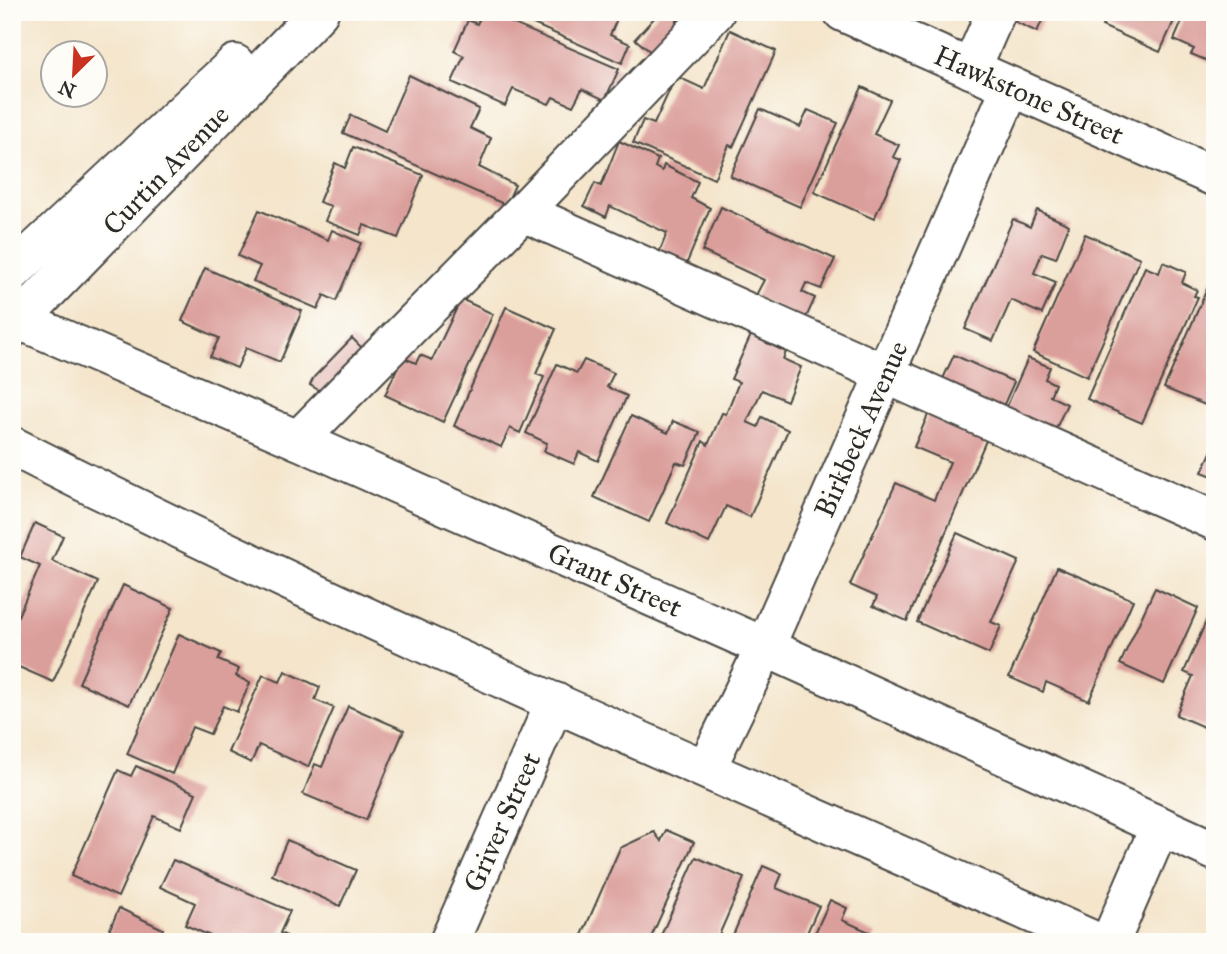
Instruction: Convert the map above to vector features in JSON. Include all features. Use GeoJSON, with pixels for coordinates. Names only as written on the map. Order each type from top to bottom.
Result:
{"type":"FeatureCollection","features":[{"type":"Feature","properties":{"kind":"street","name":"Curtin Avenue"},"geometry":{"type":"LineString","coordinates":[[12,272],[246,53],[285,12]]}},
{"type":"Feature","properties":{"kind":"street","name":"Curtin Avenue"},"geometry":{"type":"LineString","coordinates":[[15,322],[319,12]]}},
{"type":"Feature","properties":{"kind":"street"},"geometry":{"type":"LineString","coordinates":[[298,440],[715,12]]}},
{"type":"Feature","properties":{"kind":"street","name":"Hawkstone Street"},"geometry":{"type":"LineString","coordinates":[[843,12],[1215,177]]}},
{"type":"Feature","properties":{"kind":"street"},"geometry":{"type":"LineString","coordinates":[[971,69],[996,12]]}},
{"type":"Feature","properties":{"kind":"street","name":"Birkbeck Avenue"},"geometry":{"type":"LineString","coordinates":[[706,769],[765,647],[1011,87]]}},
{"type":"Feature","properties":{"kind":"street"},"geometry":{"type":"LineString","coordinates":[[523,212],[1215,522]]}},
{"type":"Feature","properties":{"kind":"street","name":"Grant Street"},"geometry":{"type":"LineString","coordinates":[[15,322],[298,440],[765,647],[1215,851]]}},
{"type":"Feature","properties":{"kind":"street"},"geometry":{"type":"LineString","coordinates":[[12,446],[130,506],[419,642],[1097,942]]}},
{"type":"Feature","properties":{"kind":"street","name":"Griver Street"},"geometry":{"type":"LineString","coordinates":[[449,942],[555,702]]}},
{"type":"Feature","properties":{"kind":"street"},"geometry":{"type":"LineString","coordinates":[[1110,942],[1160,826]]}},
{"type":"Feature","properties":{"kind":"building"},"geometry":{"type":"Polygon","coordinates":[[[483,12],[619,69],[605,100],[582,89],[573,106],[553,97],[549,104],[513,89],[505,106],[452,82],[464,56],[454,51],[468,20],[477,24],[483,12]]]}},
{"type":"Feature","properties":{"kind":"building"},"geometry":{"type":"Polygon","coordinates":[[[506,12],[620,12],[610,35],[630,44],[622,63],[506,12]]]}},
{"type":"Feature","properties":{"kind":"building"},"geometry":{"type":"Polygon","coordinates":[[[657,12],[681,12],[673,29],[652,53],[635,39],[657,12]]]}},
{"type":"Feature","properties":{"kind":"building"},"geometry":{"type":"Polygon","coordinates":[[[1010,12],[1046,12],[1037,32],[1007,18],[1010,12]]]}},
{"type":"Feature","properties":{"kind":"building"},"geometry":{"type":"Polygon","coordinates":[[[1108,12],[1178,12],[1160,52],[1102,26],[1108,12]]]}},
{"type":"Feature","properties":{"kind":"building"},"geometry":{"type":"Polygon","coordinates":[[[1186,12],[1215,12],[1215,64],[1191,54],[1194,49],[1174,40],[1186,12]]]}},
{"type":"Feature","properties":{"kind":"building"},"geometry":{"type":"Polygon","coordinates":[[[730,30],[776,51],[733,147],[729,145],[714,179],[633,143],[643,120],[654,124],[676,76],[704,89],[730,30]]]}},
{"type":"Feature","properties":{"kind":"building"},"geometry":{"type":"Polygon","coordinates":[[[409,75],[479,109],[470,128],[491,138],[479,167],[515,185],[506,205],[343,133],[351,115],[385,131],[409,75]]]}},
{"type":"Feature","properties":{"kind":"building"},"geometry":{"type":"Polygon","coordinates":[[[862,87],[890,100],[874,134],[899,145],[893,157],[901,160],[874,219],[814,192],[862,87]]]}},
{"type":"Feature","properties":{"kind":"building"},"geometry":{"type":"Polygon","coordinates":[[[760,109],[800,127],[808,110],[838,123],[800,207],[730,176],[760,109]]]}},
{"type":"Feature","properties":{"kind":"building"},"geometry":{"type":"Polygon","coordinates":[[[619,141],[658,159],[655,167],[662,171],[664,165],[698,182],[691,198],[710,208],[686,265],[659,253],[667,233],[610,206],[606,217],[584,206],[595,183],[601,186],[619,141]]]}},
{"type":"Feature","properties":{"kind":"building"},"geometry":{"type":"Polygon","coordinates":[[[353,147],[423,175],[398,238],[364,225],[360,235],[325,221],[331,206],[319,202],[335,163],[345,168],[353,147]]]}},
{"type":"Feature","properties":{"kind":"building"},"geometry":{"type":"Polygon","coordinates":[[[721,207],[835,259],[821,289],[806,283],[802,292],[815,298],[805,320],[755,297],[764,280],[702,251],[721,207]]]}},
{"type":"Feature","properties":{"kind":"building"},"geometry":{"type":"Polygon","coordinates":[[[259,210],[328,240],[332,230],[361,243],[336,301],[324,295],[318,309],[253,281],[260,266],[238,256],[259,210]]]}},
{"type":"Feature","properties":{"kind":"building"},"geometry":{"type":"Polygon","coordinates":[[[1037,210],[1069,225],[1056,258],[1042,253],[1034,273],[1056,282],[1042,314],[1011,300],[993,341],[965,329],[1013,219],[1030,227],[1037,210]]]}},
{"type":"Feature","properties":{"kind":"building"},"geometry":{"type":"Polygon","coordinates":[[[1085,234],[1140,258],[1087,377],[1033,352],[1085,234]]]}},
{"type":"Feature","properties":{"kind":"building"},"geometry":{"type":"Polygon","coordinates":[[[1163,262],[1186,272],[1182,283],[1197,290],[1194,296],[1198,297],[1142,423],[1087,399],[1145,267],[1159,273],[1163,262]]]}},
{"type":"Feature","properties":{"kind":"building"},"geometry":{"type":"Polygon","coordinates":[[[205,268],[302,311],[280,362],[246,348],[237,368],[210,357],[219,338],[182,321],[205,268]]]}},
{"type":"Feature","properties":{"kind":"building"},"geometry":{"type":"Polygon","coordinates":[[[1210,282],[1215,284],[1215,409],[1164,388],[1210,282]]]}},
{"type":"Feature","properties":{"kind":"building"},"geometry":{"type":"Polygon","coordinates":[[[461,299],[493,314],[443,422],[385,395],[402,357],[416,363],[420,355],[432,360],[461,299]]]}},
{"type":"Feature","properties":{"kind":"building"},"geometry":{"type":"Polygon","coordinates":[[[506,307],[556,329],[536,374],[544,377],[520,433],[510,428],[501,447],[454,426],[506,307]]]}},
{"type":"Feature","properties":{"kind":"building"},"geometry":{"type":"Polygon","coordinates":[[[751,335],[786,352],[783,359],[801,367],[787,401],[762,390],[747,422],[758,427],[762,417],[788,430],[750,517],[726,506],[709,543],[667,523],[703,441],[708,445],[722,413],[726,414],[739,382],[731,379],[751,335]]]}},
{"type":"Feature","properties":{"kind":"building"},"geometry":{"type":"Polygon","coordinates":[[[352,338],[369,355],[329,396],[310,385],[314,377],[352,338]]]}},
{"type":"Feature","properties":{"kind":"building"},"geometry":{"type":"Polygon","coordinates":[[[954,355],[1014,382],[1001,411],[940,385],[954,355]]]}},
{"type":"Feature","properties":{"kind":"building"},"geometry":{"type":"Polygon","coordinates":[[[1028,358],[1050,367],[1045,379],[1055,384],[1050,396],[1067,404],[1053,435],[1004,413],[1028,358]]]}},
{"type":"Feature","properties":{"kind":"building"},"geometry":{"type":"Polygon","coordinates":[[[584,360],[614,373],[607,387],[627,396],[598,461],[579,452],[574,464],[544,451],[547,443],[526,433],[557,364],[577,373],[584,360]]]}},
{"type":"Feature","properties":{"kind":"building"},"geometry":{"type":"Polygon","coordinates":[[[930,410],[988,436],[907,621],[873,606],[877,597],[850,585],[896,483],[934,500],[950,462],[914,447],[930,410]]]}},
{"type":"Feature","properties":{"kind":"building"},"geometry":{"type":"Polygon","coordinates":[[[631,416],[668,433],[673,421],[700,432],[685,465],[676,462],[649,522],[594,497],[631,416]]]}},
{"type":"Feature","properties":{"kind":"building"},"geometry":{"type":"Polygon","coordinates":[[[1215,444],[1215,477],[1202,472],[1215,444]]]}},
{"type":"Feature","properties":{"kind":"building"},"geometry":{"type":"Polygon","coordinates":[[[35,523],[63,536],[52,561],[98,582],[53,682],[12,664],[12,613],[18,616],[40,566],[20,557],[35,523]]]}},
{"type":"Feature","properties":{"kind":"building"},"geometry":{"type":"Polygon","coordinates":[[[957,533],[1019,561],[991,622],[1001,626],[989,654],[917,622],[957,533]]]}},
{"type":"Feature","properties":{"kind":"building"},"geometry":{"type":"Polygon","coordinates":[[[1057,567],[1133,600],[1089,701],[1046,682],[1043,692],[1009,677],[1057,567]]]}},
{"type":"Feature","properties":{"kind":"building"},"geometry":{"type":"Polygon","coordinates":[[[123,585],[173,608],[129,705],[79,683],[123,585]]]}},
{"type":"Feature","properties":{"kind":"building"},"geometry":{"type":"Polygon","coordinates":[[[1155,588],[1198,608],[1164,684],[1120,664],[1155,588]]]}},
{"type":"Feature","properties":{"kind":"building"},"geometry":{"type":"Polygon","coordinates":[[[1215,601],[1215,732],[1176,715],[1193,676],[1184,672],[1215,601]]]}},
{"type":"Feature","properties":{"kind":"building"},"geometry":{"type":"Polygon","coordinates":[[[179,634],[221,653],[218,660],[239,669],[236,676],[250,683],[237,712],[223,706],[210,734],[192,727],[172,774],[127,754],[179,634]]]}},
{"type":"Feature","properties":{"kind":"building"},"geometry":{"type":"Polygon","coordinates":[[[285,671],[320,687],[315,700],[334,708],[308,767],[259,745],[251,763],[228,752],[263,675],[280,682],[285,671]]]}},
{"type":"Feature","properties":{"kind":"building"},"geometry":{"type":"Polygon","coordinates":[[[348,706],[404,730],[366,820],[303,794],[315,764],[322,767],[348,706]]]}},
{"type":"Feature","properties":{"kind":"building"},"geometry":{"type":"Polygon","coordinates":[[[136,766],[196,793],[181,828],[154,816],[118,897],[71,876],[118,770],[131,776],[136,766]]]}},
{"type":"Feature","properties":{"kind":"building"},"geometry":{"type":"Polygon","coordinates":[[[666,830],[694,842],[649,942],[579,942],[620,848],[654,832],[661,841],[666,830]]]}},
{"type":"Feature","properties":{"kind":"building"},"geometry":{"type":"Polygon","coordinates":[[[287,840],[356,870],[340,906],[272,875],[287,840]]]}},
{"type":"Feature","properties":{"kind":"building"},"geometry":{"type":"Polygon","coordinates":[[[696,857],[744,878],[716,942],[658,942],[696,857]]]}},
{"type":"Feature","properties":{"kind":"building"},"geometry":{"type":"Polygon","coordinates":[[[173,860],[290,911],[280,933],[299,942],[224,942],[185,925],[195,903],[160,887],[173,860]]]}},
{"type":"Feature","properties":{"kind":"building"},"geometry":{"type":"Polygon","coordinates":[[[763,866],[782,874],[776,888],[819,906],[803,942],[730,942],[763,866]]]}},
{"type":"Feature","properties":{"kind":"building"},"geometry":{"type":"Polygon","coordinates":[[[830,900],[847,908],[842,920],[876,935],[872,942],[811,942],[830,900]]]}},
{"type":"Feature","properties":{"kind":"building"},"geometry":{"type":"Polygon","coordinates":[[[119,908],[163,929],[157,942],[104,942],[119,908]]]}}]}
